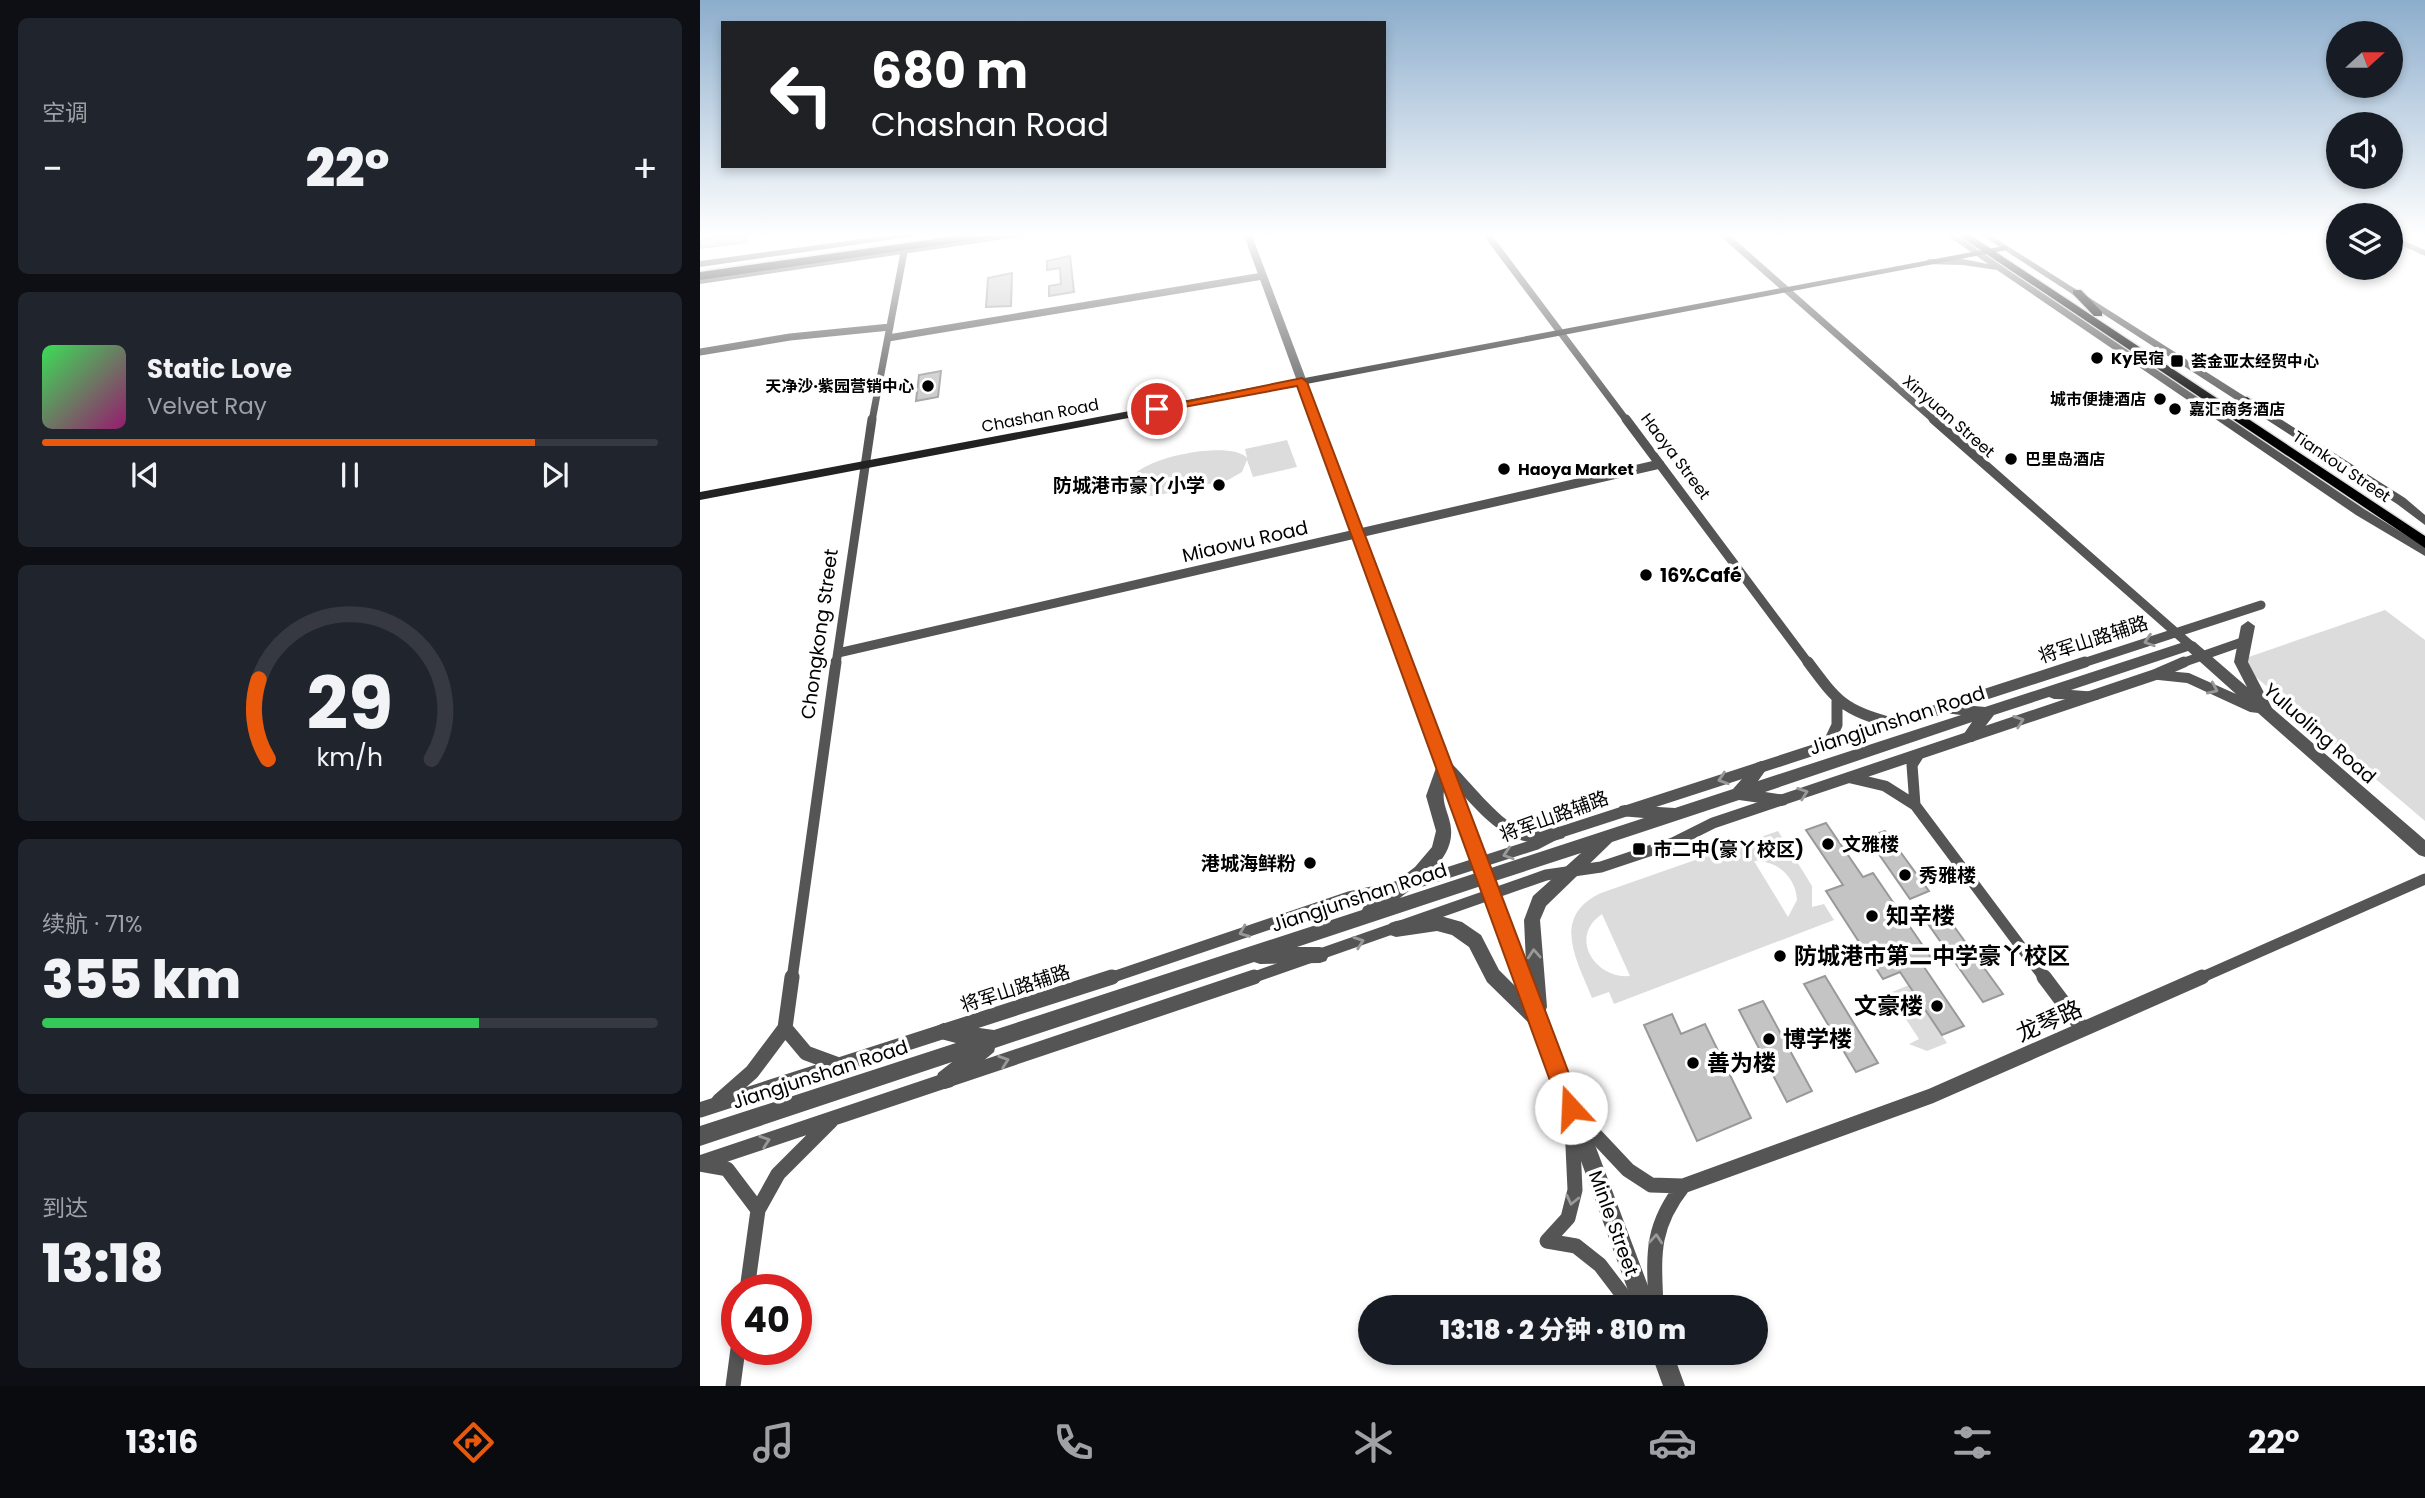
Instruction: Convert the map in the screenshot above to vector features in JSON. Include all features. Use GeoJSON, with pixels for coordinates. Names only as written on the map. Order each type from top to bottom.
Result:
{"type":"FeatureCollection","features":[{"type":"Feature","properties":{"kind":"main road","name":"Chashan Road"},"geometry":{"type":"LineString","coordinates":[[700,496],[1740,298]]}},
{"type":"Feature","properties":{"kind":"main road","name":"Tiankou Street"},"geometry":{"type":"LineString","coordinates":[[2058,298],[2425,543]]}},
{"type":"Feature","properties":{"kind":"main road","name":"Tiankou Street"},"geometry":{"type":"LineString","coordinates":[[2071,298],[2241,403],[2425,529]]}},
{"type":"Feature","properties":{"kind":"main road"},"geometry":{"type":"LineString","coordinates":[[2082,298],[2098,314]]}},
{"type":"Feature","properties":{"kind":"main road"},"geometry":{"type":"LineString","coordinates":[[2280,446],[2309,477]]}},
{"type":"Feature","properties":{"kind":"street","name":"Chongkong Street"},"geometry":{"type":"LineString","coordinates":[[705,1109],[745,1080],[785,1028],[864,464],[896,298]]}},
{"type":"Feature","properties":{"kind":"street"},"geometry":{"type":"LineString","coordinates":[[700,352],[790,337],[889,333],[1121,298]]}},
{"type":"Feature","properties":{"kind":"street","name":"Minle Street"},"geometry":{"type":"LineString","coordinates":[[1271,298],[1641,1295]]}},
{"type":"Feature","properties":{"kind":"street","name":"Haoya Street"},"geometry":{"type":"LineString","coordinates":[[1536,298],[1837,701],[1863,716],[1896,723]]}},
{"type":"Feature","properties":{"kind":"street","name":"Xinyuan Street"},"geometry":{"type":"LineString","coordinates":[[1795,298],[2196,651]]}},
{"type":"Feature","properties":{"kind":"street"},"geometry":{"type":"LineString","coordinates":[[2044,298],[2425,552]]}},
{"type":"Feature","properties":{"kind":"street"},"geometry":{"type":"LineString","coordinates":[[2085,298],[2241,403],[2401,501],[2425,522]]}},
{"type":"Feature","properties":{"kind":"street","name":"Miaowu Road"},"geometry":{"type":"LineString","coordinates":[[838,653],[1660,464]]}},
{"type":"Feature","properties":{"kind":"street","name":"将军山路辅路"},"geometry":{"type":"LineString","coordinates":[[700,1163],[1396,929],[1430,914],[1559,832],[2261,605]]}},
{"type":"Feature","properties":{"kind":"street"},"geometry":{"type":"LineString","coordinates":[[2248,626],[2242,642],[2241,662],[2269,714]]}},
{"type":"Feature","properties":{"kind":"street","name":"将军山路辅路"},"geometry":{"type":"LineString","coordinates":[[705,1109],[1349,897],[1403,886],[1546,875],[1601,867],[1781,800],[2154,676],[2196,651],[2242,642]]}},
{"type":"Feature","properties":{"kind":"street","name":"Jiangjunshan Road"},"geometry":{"type":"LineString","coordinates":[[700,1136],[1990,711],[2196,651]]}},
{"type":"Feature","properties":{"kind":"street","name":"Yuluoling Road"},"geometry":{"type":"LineString","coordinates":[[2196,651],[2425,850]]}},
{"type":"Feature","properties":{"kind":"street"},"geometry":{"type":"LineString","coordinates":[[2154,676],[2189,678],[2269,714]]}},
{"type":"Feature","properties":{"kind":"street"},"geometry":{"type":"LineString","coordinates":[[2043,694],[2093,696]]}},
{"type":"Feature","properties":{"kind":"street"},"geometry":{"type":"LineString","coordinates":[[1827,746],[1839,722],[1837,701]]}},
{"type":"Feature","properties":{"kind":"street"},"geometry":{"type":"LineString","coordinates":[[1942,708],[1990,711]]}},
{"type":"Feature","properties":{"kind":"street"},"geometry":{"type":"LineString","coordinates":[[1968,738],[1990,711]]}},
{"type":"Feature","properties":{"kind":"street"},"geometry":{"type":"LineString","coordinates":[[1915,805],[1912,765],[1919,754]]}},
{"type":"Feature","properties":{"kind":"street"},"geometry":{"type":"LineString","coordinates":[[1360,919],[1427,866],[1439,850],[1444,831],[1434,796],[1444,765],[1475,794],[1498,823],[1515,832],[1536,835],[1559,832]]}},
{"type":"Feature","properties":{"kind":"street"},"geometry":{"type":"LineString","coordinates":[[1737,794],[1760,767]]}},
{"type":"Feature","properties":{"kind":"street"},"geometry":{"type":"LineString","coordinates":[[1847,778],[1885,786],[1915,805],[2083,1029]]}},
{"type":"Feature","properties":{"kind":"street"},"geometry":{"type":"LineString","coordinates":[[1737,794],[1781,800]]}},
{"type":"Feature","properties":{"kind":"street"},"geometry":{"type":"LineString","coordinates":[[1625,811],[1679,814]]}},
{"type":"Feature","properties":{"kind":"street"},"geometry":{"type":"LineString","coordinates":[[1539,1022],[1532,920],[1539,901],[1611,836]]}},
{"type":"Feature","properties":{"kind":"street","name":"龙琴路"},"geometry":{"type":"LineString","coordinates":[[1683,1186],[1931,1096],[2425,879]]}},
{"type":"Feature","properties":{"kind":"street"},"geometry":{"type":"LineString","coordinates":[[1396,929],[1437,923],[1456,928],[1475,941],[1493,976],[1539,1022]]}},
{"type":"Feature","properties":{"kind":"street"},"geometry":{"type":"LineString","coordinates":[[1245,957],[1320,955]]}},
{"type":"Feature","properties":{"kind":"street"},"geometry":{"type":"LineString","coordinates":[[785,1028],[799,1050],[818,1062],[841,1065]]}},
{"type":"Feature","properties":{"kind":"street"},"geometry":{"type":"LineString","coordinates":[[943,1032],[995,1039]]}},
{"type":"Feature","properties":{"kind":"street"},"geometry":{"type":"LineString","coordinates":[[945,1080],[995,1039]]}},
{"type":"Feature","properties":{"kind":"street"},"geometry":{"type":"LineString","coordinates":[[1571,1109],[1628,1171],[1651,1185],[1683,1186]]}},
{"type":"Feature","properties":{"kind":"street"},"geometry":{"type":"LineString","coordinates":[[1571,1109],[1575,1190],[1568,1218],[1547,1241],[1576,1246],[1600,1265],[1623,1295]]}},
{"type":"Feature","properties":{"kind":"street"},"geometry":{"type":"LineString","coordinates":[[749,1274],[758,1210],[778,1174],[836,1117]]}},
{"type":"Feature","properties":{"kind":"street"},"geometry":{"type":"LineString","coordinates":[[700,1163],[727,1169],[758,1210]]}},
{"type":"Feature","properties":{"kind":"street"},"geometry":{"type":"LineString","coordinates":[[1657,1295],[1655,1233],[1663,1209],[1683,1186]]}},
{"type":"Feature","properties":{"kind":"street"},"geometry":{"type":"LineString","coordinates":[[733,1386],[736,1365]]}},
{"type":"Feature","properties":{"kind":"street"},"geometry":{"type":"LineString","coordinates":[[1666,1365],[1674,1386]]}},
{"type":"Feature","properties":{"kind":"shaded area"},"geometry":{"type":"Polygon","coordinates":[[[1287,440],[1297,467],[1253,477],[1247,460],[1242,472],[1228,480],[1154,496],[1136,494],[1128,485],[1133,475],[1146,467],[1183,454],[1222,450],[1247,458],[1245,449],[1287,440]]]}},
{"type":"Feature","properties":{"kind":"shaded area"},"geometry":{"type":"Polygon","coordinates":[[[2385,610],[2425,640],[2425,821],[2237,661],[2385,610]]]}},
{"type":"Feature","properties":{"kind":"shaded area"},"geometry":{"type":"Polygon","coordinates":[[[1778,831],[1812,886],[1812,907],[1824,904],[1834,920],[1614,1004],[1609,992],[1592,998],[1572,940],[1576,914],[1585,903],[1601,893],[1778,831]],[[1754,861],[1788,917],[1797,900],[1789,877],[1770,863],[1754,861]],[[1602,914],[1592,923],[1587,934],[1590,955],[1606,971],[1630,976],[1602,914]]]}},
{"type":"Feature","properties":{"kind":"shaded area"},"geometry":{"type":"Polygon","coordinates":[[[1909,985],[1947,1043],[1927,1051],[1909,1044],[1919,1039],[1892,998],[1882,1001],[1880,997],[1909,985]]]}},
{"type":"Feature","properties":{"kind":"building"},"geometry":{"type":"Polygon","coordinates":[[[987,298],[1011,298],[1011,306],[986,307],[987,298]]]}},
{"type":"Feature","properties":{"kind":"building","name":"天净沙·紫园营销中心"},"geometry":{"type":"Polygon","coordinates":[[[941,371],[938,397],[916,401],[919,375],[941,371]]]}},
{"type":"Feature","properties":{"kind":"building","name":"知辛楼"},"geometry":{"type":"Polygon","coordinates":[[[1826,823],[1863,877],[1873,873],[1932,959],[1922,964],[1964,1026],[1942,1035],[1900,972],[1883,979],[1826,891],[1843,885],[1806,830],[1826,823]]]}},
{"type":"Feature","properties":{"kind":"building","name":"秀雅楼"},"geometry":{"type":"Polygon","coordinates":[[[1885,831],[1929,891],[1910,899],[1867,837],[1885,831]]]}},
{"type":"Feature","properties":{"kind":"building"},"geometry":{"type":"Polygon","coordinates":[[[1945,914],[2003,994],[1983,1002],[1926,921],[1945,914]]]}},
{"type":"Feature","properties":{"kind":"building"},"geometry":{"type":"Polygon","coordinates":[[[1825,976],[1878,1063],[1856,1072],[1804,984],[1825,976]]]}},
{"type":"Feature","properties":{"kind":"building","name":"博学楼"},"geometry":{"type":"Polygon","coordinates":[[[1763,1001],[1812,1091],[1787,1102],[1739,1010],[1763,1001]]]}},
{"type":"Feature","properties":{"kind":"building","name":"善为楼"},"geometry":{"type":"Polygon","coordinates":[[[1672,1014],[1681,1034],[1705,1024],[1751,1118],[1697,1141],[1644,1025],[1672,1014]]]}},
{"type":"Feature","properties":{"kind":"place","name":"Ky民宿"},"geometry":{"type":"Point","coordinates":[2097,358]}},
{"type":"Feature","properties":{"kind":"place","name":"荟金亚太经贸中心"},"geometry":{"type":"Point","coordinates":[2177,361]}},
{"type":"Feature","properties":{"kind":"place","name":"天净沙·紫园营销中心"},"geometry":{"type":"Point","coordinates":[928,386]}},
{"type":"Feature","properties":{"kind":"place","name":"城市便捷酒店"},"geometry":{"type":"Point","coordinates":[2160,399]}},
{"type":"Feature","properties":{"kind":"place","name":"嘉汇商务酒店"},"geometry":{"type":"Point","coordinates":[2175,409]}},
{"type":"Feature","properties":{"kind":"place","name":"巴里岛酒店"},"geometry":{"type":"Point","coordinates":[2011,459]}},
{"type":"Feature","properties":{"kind":"place","name":"Haoya Market"},"geometry":{"type":"Point","coordinates":[1504,469]}},
{"type":"Feature","properties":{"kind":"place","name":"防城港市豪丫小学"},"geometry":{"type":"Point","coordinates":[1219,485]}},
{"type":"Feature","properties":{"kind":"place","name":"16%Café"},"geometry":{"type":"Point","coordinates":[1646,575]}},
{"type":"Feature","properties":{"kind":"place","name":"文雅楼"},"geometry":{"type":"Point","coordinates":[1828,844]}},
{"type":"Feature","properties":{"kind":"place","name":"市二中(豪丫校区)"},"geometry":{"type":"Point","coordinates":[1639,849]}},
{"type":"Feature","properties":{"kind":"place","name":"港城海鲜粉"},"geometry":{"type":"Point","coordinates":[1310,863]}},
{"type":"Feature","properties":{"kind":"place","name":"秀雅楼"},"geometry":{"type":"Point","coordinates":[1905,875]}},
{"type":"Feature","properties":{"kind":"place","name":"知辛楼"},"geometry":{"type":"Point","coordinates":[1872,916]}},
{"type":"Feature","properties":{"kind":"place","name":"防城港市第二中学豪丫校区"},"geometry":{"type":"Point","coordinates":[1780,956]}},
{"type":"Feature","properties":{"kind":"place","name":"文豪楼"},"geometry":{"type":"Point","coordinates":[1937,1006]}},
{"type":"Feature","properties":{"kind":"place","name":"博学楼"},"geometry":{"type":"Point","coordinates":[1769,1039]}},
{"type":"Feature","properties":{"kind":"place","name":"善为楼"},"geometry":{"type":"Point","coordinates":[1693,1063]}},
{"type":"Feature","properties":{"kind":"route"},"geometry":{"type":"LineString","coordinates":[[1157,409],[1302,382],[1571,1108]]}}]}
